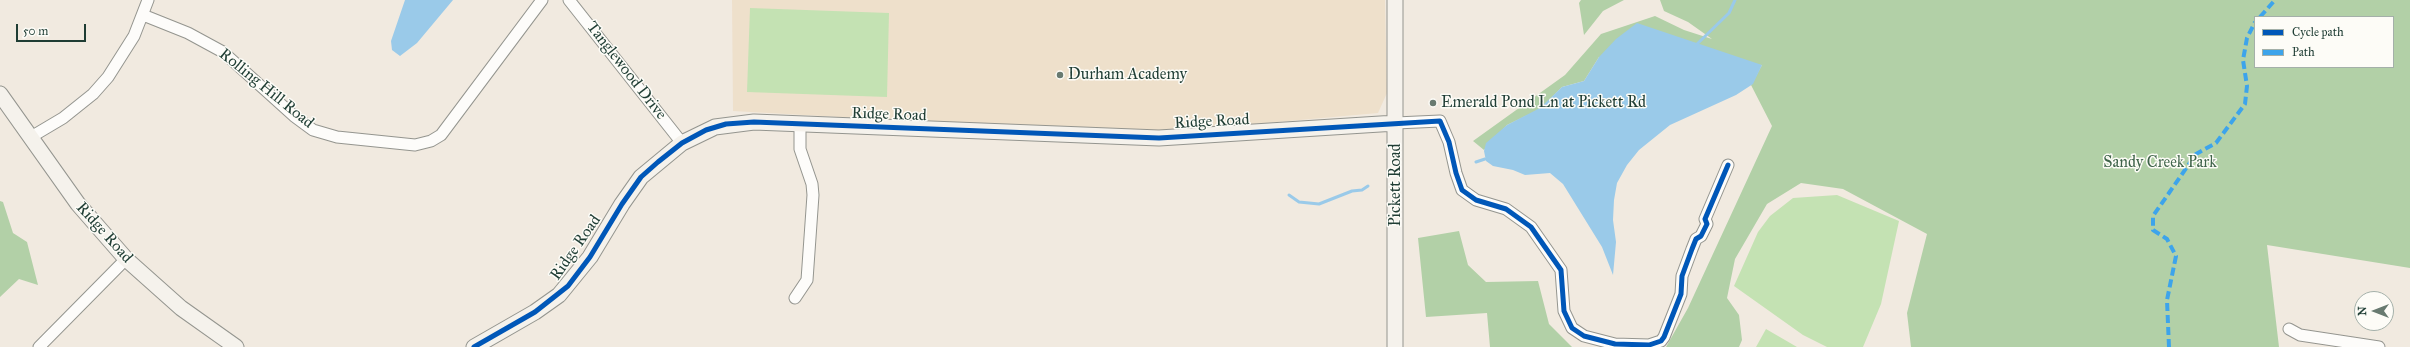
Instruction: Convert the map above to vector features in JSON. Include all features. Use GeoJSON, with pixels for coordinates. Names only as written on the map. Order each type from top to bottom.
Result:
{"type":"FeatureCollection","features":[{"type":"Feature","properties":{"kind":"street"},"geometry":{"type":"LineString","coordinates":[[31,137],[63,118],[93,94],[124,54],[143,15],[148,0]]}},
{"type":"Feature","properties":{"kind":"street","name":"Rolling Hill Road"},"geometry":{"type":"LineString","coordinates":[[143,15],[188,33],[223,52],[294,116],[313,130],[337,137],[415,145],[431,141],[441,135],[542,0]]}},
{"type":"Feature","properties":{"kind":"street","name":"Tanglewood Drive"},"geometry":{"type":"LineString","coordinates":[[569,0],[682,143]]}},
{"type":"Feature","properties":{"kind":"street","name":"Pickett Road"},"geometry":{"type":"LineString","coordinates":[[1395,0],[1395,347]]}},
{"type":"Feature","properties":{"kind":"street","name":"Ridge Road"},"geometry":{"type":"LineString","coordinates":[[0,94],[78,204],[126,259],[181,308],[236,347]]}},
{"type":"Feature","properties":{"kind":"street"},"geometry":{"type":"LineString","coordinates":[[1396,123],[1440,121],[1449,142],[1456,173],[1462,190],[1476,200],[1506,209],[1527,224],[1561,270],[1564,311],[1572,328],[1584,336],[1614,344],[1649,344],[1661,341],[1664,337],[1681,294],[1682,276],[1696,238],[1701,236],[1707,224],[1705,219],[1728,165]]}},
{"type":"Feature","properties":{"kind":"street","name":"Ridge Road"},"geometry":{"type":"LineString","coordinates":[[474,347],[535,312],[568,286],[590,256],[622,204],[641,177],[682,143],[706,130],[726,124],[754,122],[1159,138],[1396,123]]}},
{"type":"Feature","properties":{"kind":"street"},"geometry":{"type":"LineString","coordinates":[[795,298],[807,280],[813,195],[812,184],[800,149],[800,124]]}},
{"type":"Feature","properties":{"kind":"street"},"geometry":{"type":"LineString","coordinates":[[39,347],[126,259]]}},
{"type":"Feature","properties":{"kind":"street"},"geometry":{"type":"LineString","coordinates":[[2289,328],[2300,335],[2362,346],[2379,347]]}},
{"type":"Feature","properties":{"kind":"shaded area","name":"Durham Academy"},"geometry":{"type":"Polygon","coordinates":[[[732,0],[1385,0],[1387,93],[1378,113],[1177,131],[1071,130],[733,111],[732,0]]]}},
{"type":"Feature","properties":{"kind":"green space"},"geometry":{"type":"Polygon","coordinates":[[[1581,0],[1624,0],[1603,11],[1584,35],[1579,3],[1581,0]]]}},
{"type":"Feature","properties":{"kind":"green space","name":"Sandy Creek Park"},"geometry":{"type":"Polygon","coordinates":[[[1660,0],[2410,0],[2410,268],[2267,245],[2279,347],[1911,347],[1907,313],[1927,234],[1843,189],[1801,183],[1767,204],[1735,259],[1727,298],[1739,315],[1742,340],[1739,347],[1666,347],[1688,308],[1772,126],[1751,85],[1762,65],[1599,57],[1584,81],[1562,87],[1540,109],[1507,125],[1484,150],[1473,141],[1565,75],[1601,34],[1655,16],[1684,30],[1712,39],[1688,22],[1664,11],[1660,0]]]}},
{"type":"Feature","properties":{"kind":"green space"},"geometry":{"type":"Polygon","coordinates":[[[750,8],[889,13],[887,97],[747,92],[750,8]]]}},
{"type":"Feature","properties":{"kind":"green space"},"geometry":{"type":"Polygon","coordinates":[[[1837,195],[1899,221],[1881,304],[1863,347],[1827,347],[1803,335],[1734,286],[1758,232],[1770,216],[1793,198],[1837,195]]]}},
{"type":"Feature","properties":{"kind":"green space"},"geometry":{"type":"Polygon","coordinates":[[[0,201],[3,202],[13,233],[27,242],[38,285],[19,279],[0,297],[0,201]]]}},
{"type":"Feature","properties":{"kind":"green space"},"geometry":{"type":"Polygon","coordinates":[[[1459,231],[1468,265],[1486,282],[1538,281],[1549,324],[1572,347],[1490,347],[1487,313],[1426,317],[1418,238],[1459,231]]]}},
{"type":"Feature","properties":{"kind":"green space"},"geometry":{"type":"Polygon","coordinates":[[[1766,329],[1797,347],[1756,347],[1766,329]]]}},
{"type":"Feature","properties":{"kind":"water"},"geometry":{"type":"Polygon","coordinates":[[[405,0],[453,0],[417,43],[400,56],[392,50],[391,41],[405,0]]]}},
{"type":"Feature","properties":{"kind":"water"},"geometry":{"type":"Polygon","coordinates":[[[1637,23],[1762,65],[1753,84],[1736,95],[1670,125],[1639,150],[1627,165],[1617,183],[1614,200],[1613,220],[1616,242],[1613,275],[1602,247],[1563,184],[1550,173],[1525,175],[1513,170],[1493,166],[1486,161],[1484,151],[1486,143],[1507,125],[1540,108],[1562,87],[1584,81],[1599,57],[1616,39],[1637,23]]]}},
{"type":"Feature","properties":{"kind":"waterway"},"geometry":{"type":"LineString","coordinates":[[1696,45],[1729,13],[1735,0]]}},
{"type":"Feature","properties":{"kind":"waterway"},"geometry":{"type":"LineString","coordinates":[[1476,162],[1485,159]]}},
{"type":"Feature","properties":{"kind":"waterway"},"geometry":{"type":"LineString","coordinates":[[1289,195],[1299,202],[1319,204],[1352,191],[1362,190],[1368,186]]}},
{"type":"Feature","properties":{"kind":"marked path"},"geometry":{"type":"LineString","coordinates":[[2261,16],[2275,0]]}},
{"type":"Feature","properties":{"kind":"marked path"},"geometry":{"type":"LineString","coordinates":[[2169,347],[2167,300],[2176,256],[2167,239],[2153,230],[2153,216],[2196,154],[2216,143],[2245,104],[2247,86],[2243,60],[2247,38],[2254,24]]}},
{"type":"Feature","properties":{"kind":"cycle path"},"geometry":{"type":"LineString","coordinates":[[474,347],[535,312],[568,286],[590,257],[622,204],[641,177],[682,143],[706,130],[726,124],[754,122],[1159,138],[1440,121],[1449,142],[1456,173],[1462,190],[1476,200],[1506,209],[1531,227],[1561,270],[1564,311],[1572,328],[1584,336],[1615,344],[1649,345],[1661,341],[1664,337],[1681,294],[1682,276],[1692,249],[1696,239],[1701,236],[1707,224],[1705,219],[1728,165]]}},
{"type":"Feature","properties":{"kind":"place","name":"Durham Academy"},"geometry":{"type":"Point","coordinates":[1060,75]}},
{"type":"Feature","properties":{"kind":"place","name":"Emerald Pond Ln at Pickett Rd"},"geometry":{"type":"Point","coordinates":[1433,103]}}]}
